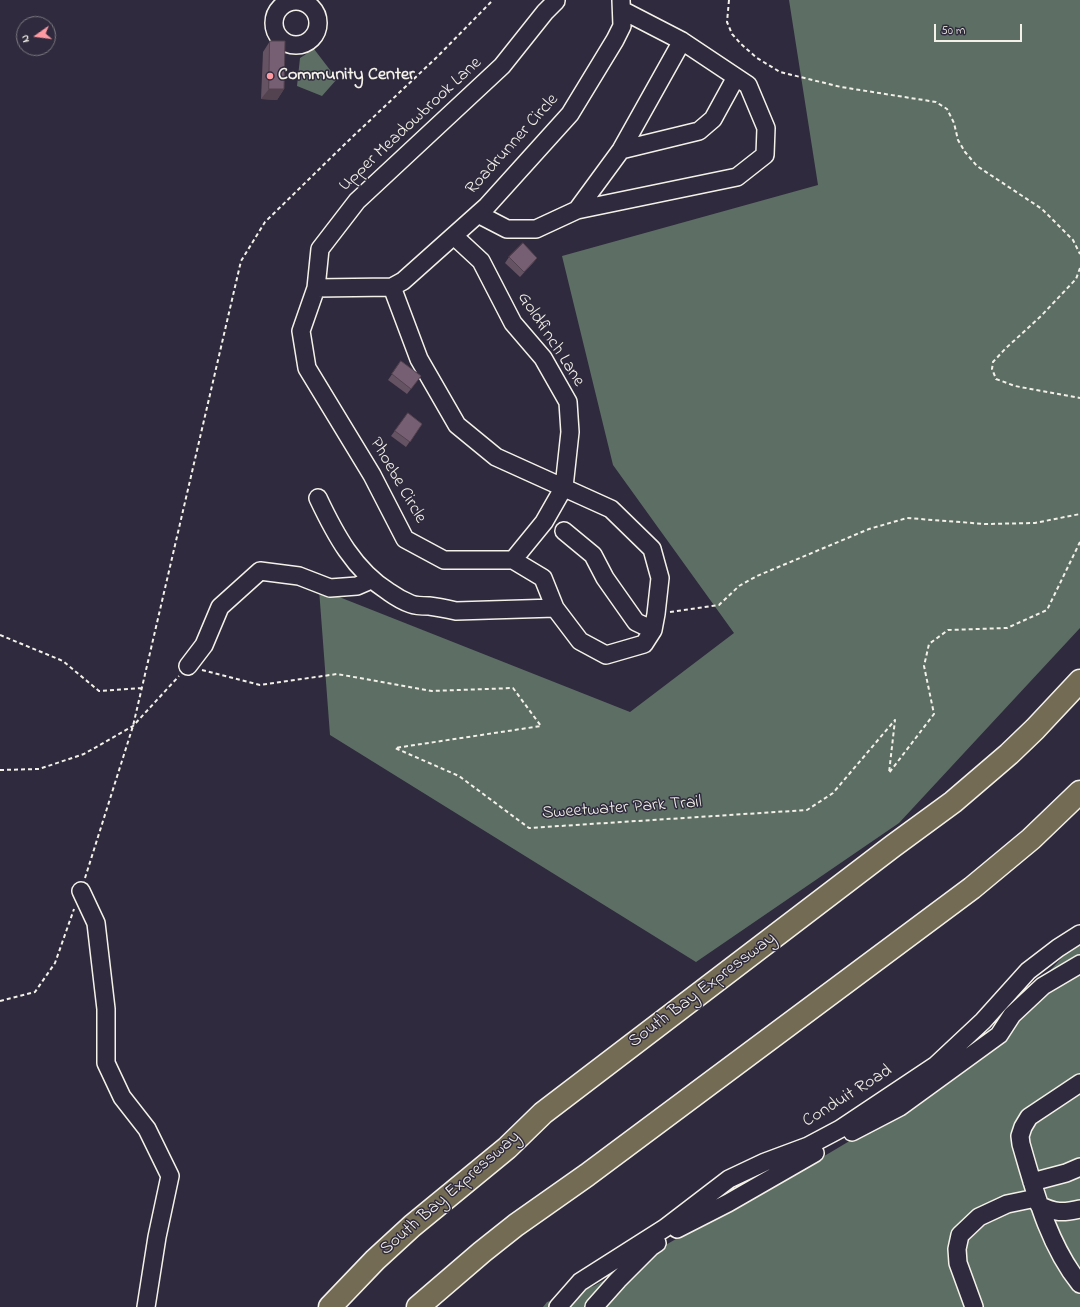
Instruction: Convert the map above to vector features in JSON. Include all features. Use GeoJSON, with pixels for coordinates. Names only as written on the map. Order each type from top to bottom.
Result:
{"type":"FeatureCollection","features":[{"type":"Feature","properties":{"kind":"highway","name":"South Bay Expressway"},"geometry":{"type":"LineString","coordinates":[[330,1307],[401,1235],[507,1148],[543,1113],[893,846],[953,802],[981,779],[1019,744],[1080,681]]}},
{"type":"Feature","properties":{"kind":"highway"},"geometry":{"type":"LineString","coordinates":[[418,1307],[471,1261],[516,1225],[587,1175],[972,888],[1031,839],[1080,792]]}},
{"type":"Feature","properties":{"kind":"street","name":"Upper Meadowbrook Lane"},"geometry":{"type":"LineString","coordinates":[[316,288],[320,248],[357,201],[502,66],[545,12],[556,1]]}},
{"type":"Feature","properties":{"kind":"street"},"geometry":{"type":"LineString","coordinates":[[478,214],[507,229],[536,229],[577,210],[737,177],[765,155],[766,128],[748,85],[682,41],[621,5]]}},
{"type":"Feature","properties":{"kind":"street","name":"Roadrunner Circle"},"geometry":{"type":"LineString","coordinates":[[392,287],[403,281],[487,206],[570,114],[622,26],[621,5]]}},
{"type":"Feature","properties":{"kind":"street"},"geometry":{"type":"LineString","coordinates":[[577,210],[621,150],[682,41]]}},
{"type":"Feature","properties":{"kind":"street"},"geometry":{"type":"LineString","coordinates":[[621,150],[699,131],[713,119],[736,77]]}},
{"type":"Feature","properties":{"kind":"street","name":"Goldfinch Lane"},"geometry":{"type":"LineString","coordinates":[[454,236],[481,261],[513,324],[543,358],[568,402],[570,432],[564,487],[544,522],[513,560]]}},
{"type":"Feature","properties":{"kind":"street"},"geometry":{"type":"LineString","coordinates":[[316,288],[392,287],[419,359],[457,424],[496,457],[611,509],[652,549],[660,578],[653,630],[644,644],[606,655],[580,641],[555,608],[543,578],[513,560]]}},
{"type":"Feature","properties":{"kind":"street","name":"Phoebe Circle"},"geometry":{"type":"LineString","coordinates":[[316,288],[301,331],[307,368],[372,475],[405,538],[444,560],[513,560]]}},
{"type":"Feature","properties":{"kind":"street"},"geometry":{"type":"LineString","coordinates":[[318,498],[329,522],[343,545],[371,580],[402,600],[412,604],[445,608],[456,611],[555,608]]}},
{"type":"Feature","properties":{"kind":"street"},"geometry":{"type":"LineString","coordinates":[[564,532],[593,555],[605,578],[636,622],[653,630]]}},
{"type":"Feature","properties":{"kind":"street"},"geometry":{"type":"LineString","coordinates":[[188,666],[204,645],[220,607],[260,571],[299,576],[330,588],[357,586],[371,580]]}},
{"type":"Feature","properties":{"kind":"street"},"geometry":{"type":"LineString","coordinates":[[81,891],[96,923],[106,1009],[106,1063],[122,1097],[147,1129],[170,1176],[146,1307]]}},
{"type":"Feature","properties":{"kind":"street","name":"Conduit Road"},"geometry":{"type":"LineString","coordinates":[[558,1307],[580,1282],[665,1228],[729,1180],[765,1162],[808,1146],[840,1129],[936,1064],[983,1021],[1028,971],[1058,948],[1080,934]]}},
{"type":"Feature","properties":{"kind":"street"},"geometry":{"type":"LineString","coordinates":[[594,1307],[651,1247],[672,1232],[728,1203],[792,1165],[900,1107],[999,1034],[1012,1016],[1043,986],[1080,964]]}},
{"type":"Feature","properties":{"kind":"street"},"geometry":{"type":"LineString","coordinates":[[1080,1084],[1029,1118],[1023,1127],[1020,1136],[1038,1202],[1051,1234],[1070,1271],[1080,1284]]}},
{"type":"Feature","properties":{"kind":"street"},"geometry":{"type":"LineString","coordinates":[[1032,1182],[1066,1173],[1080,1167]]}},
{"type":"Feature","properties":{"kind":"street"},"geometry":{"type":"LineString","coordinates":[[974,1307],[958,1263],[957,1249],[960,1234],[979,1217],[1007,1204],[1038,1202],[1051,1211],[1070,1212],[1080,1209]]}},
{"type":"Feature","properties":{"kind":"street"},"geometry":{"type":"LineString","coordinates":[[1007,1204],[1034,1216],[1051,1234]]}},
{"type":"Feature","properties":{"kind":"path"},"geometry":{"type":"LineString","coordinates":[[0,1001],[35,992],[55,963],[81,891],[133,726],[241,261],[265,222],[437,57],[493,0]]}},
{"type":"Feature","properties":{"kind":"path"},"geometry":{"type":"LineString","coordinates":[[729,0],[727,22],[732,34],[757,58],[780,72],[841,87],[936,102],[947,109],[954,124],[958,140],[965,152],[977,166],[1042,209],[1073,240],[1080,254]]}},
{"type":"Feature","properties":{"kind":"path"},"geometry":{"type":"LineString","coordinates":[[1080,268],[1076,279],[1041,316],[1005,349],[993,362],[992,368],[996,379],[1015,386],[1080,398]]}},
{"type":"Feature","properties":{"kind":"path"},"geometry":{"type":"LineString","coordinates":[[656,614],[719,605],[739,586],[757,576],[870,529],[907,518],[985,524],[1035,524],[1080,514]]}},
{"type":"Feature","properties":{"kind":"path","name":"Sweetwater Park Trail"},"geometry":{"type":"LineString","coordinates":[[188,666],[260,685],[337,674],[432,691],[513,688],[541,726],[395,748],[459,776],[529,828],[807,810],[833,792],[895,720],[888,773],[934,714],[924,666],[929,644],[948,630],[1007,628],[1047,610],[1080,542]]}},
{"type":"Feature","properties":{"kind":"path"},"geometry":{"type":"LineString","coordinates":[[0,635],[63,661],[99,691],[142,688]]}},
{"type":"Feature","properties":{"kind":"path"},"geometry":{"type":"LineString","coordinates":[[0,770],[40,769],[84,754],[133,726],[188,666]]}},
{"type":"Feature","properties":{"kind":"green space"},"geometry":{"type":"Polygon","coordinates":[[[789,0],[1080,0],[1080,628],[899,823],[696,962],[330,735],[319,589],[630,712],[734,633],[613,465],[562,256],[818,185],[789,0]]]}},
{"type":"Feature","properties":{"kind":"green space"},"geometry":{"type":"Polygon","coordinates":[[[314,49],[337,79],[322,96],[297,86],[300,58],[314,49]]]}},
{"type":"Feature","properties":{"kind":"green space"},"geometry":{"type":"Polygon","coordinates":[[[1080,943],[1080,1307],[543,1307],[547,1302],[594,1286],[821,1158],[878,1124],[978,1048],[1070,949],[1080,943]]]}},
{"type":"Feature","properties":{"kind":"building"},"geometry":{"type":"Polygon","coordinates":[[[270,41],[285,41],[284,89],[269,89],[270,41]]]}},
{"type":"Feature","properties":{"kind":"building"},"geometry":{"type":"Polygon","coordinates":[[[523,243],[537,258],[524,272],[509,257],[523,243]]]}},
{"type":"Feature","properties":{"kind":"building"},"geometry":{"type":"Polygon","coordinates":[[[401,361],[421,376],[411,389],[392,374],[401,361]]]}},
{"type":"Feature","properties":{"kind":"building"},"geometry":{"type":"Polygon","coordinates":[[[408,413],[422,424],[410,442],[395,431],[408,413]]]}},
{"type":"Feature","properties":{"kind":"place","name":"Community Center"},"geometry":{"type":"Point","coordinates":[270,76]}}]}
